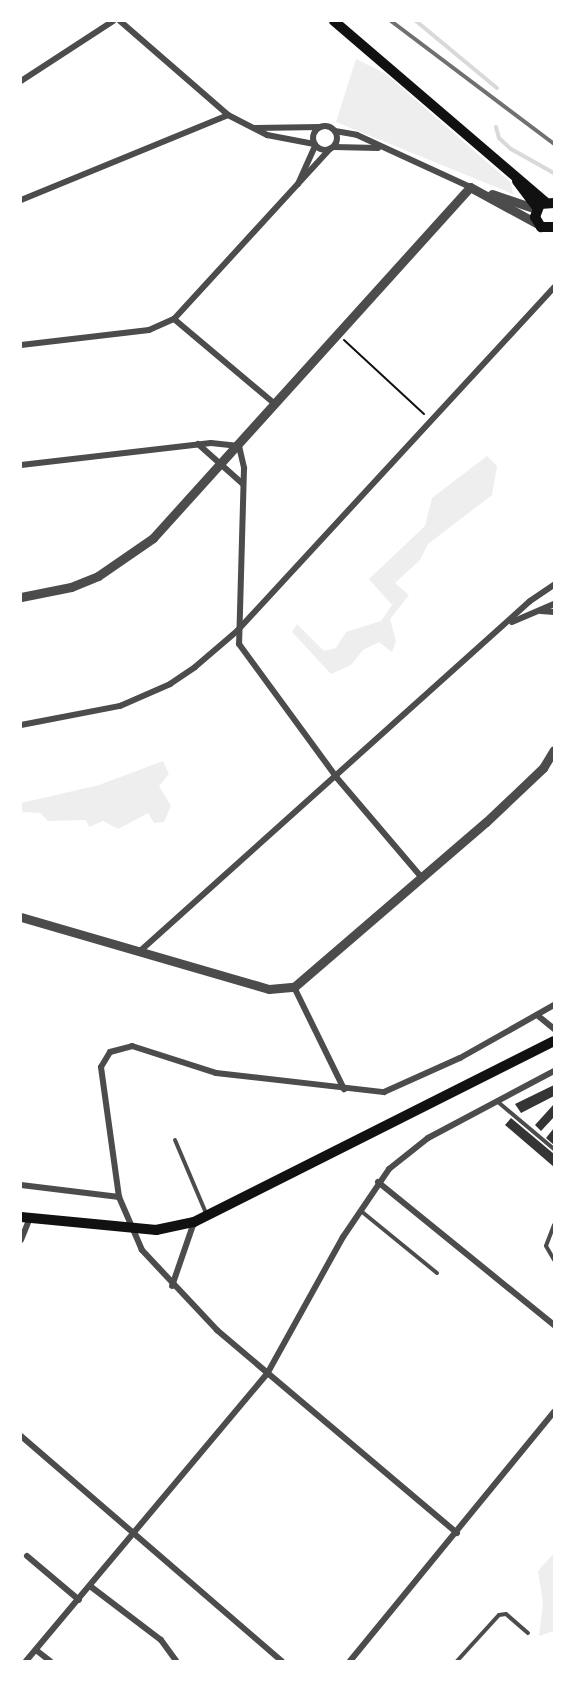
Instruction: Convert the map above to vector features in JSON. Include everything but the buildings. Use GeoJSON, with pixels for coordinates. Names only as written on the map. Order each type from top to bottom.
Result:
{"type":"FeatureCollection","features":[{"type":"Feature","properties":{"kind":"main road"},"geometry":{"type":"LineString","coordinates":[[334,21],[508,169],[543,206],[538,224],[554,228]]}},
{"type":"Feature","properties":{"kind":"main road"},"geometry":{"type":"LineString","coordinates":[[25,1217],[156,1230],[194,1222],[208,1217],[554,1041]]}},
{"type":"Feature","properties":{"kind":"street"},"geometry":{"type":"LineString","coordinates":[[21,81],[113,21]]}},
{"type":"Feature","properties":{"kind":"street"},"geometry":{"type":"LineString","coordinates":[[120,21],[228,115],[286,140],[332,148],[380,148]]}},
{"type":"Feature","properties":{"kind":"street"},"geometry":{"type":"LineString","coordinates":[[21,200],[228,115]]}},
{"type":"Feature","properties":{"kind":"street"},"geometry":{"type":"LineString","coordinates":[[255,128],[321,127],[357,135],[380,148],[470,187],[538,224]]}},
{"type":"Feature","properties":{"kind":"street"},"geometry":{"type":"LineString","coordinates":[[296,187],[315,145],[313,135],[321,127]]}},
{"type":"Feature","properties":{"kind":"street"},"geometry":{"type":"LineString","coordinates":[[21,345],[149,330],[174,319],[332,148],[335,131]]}},
{"type":"Feature","properties":{"kind":"street"},"geometry":{"type":"LineString","coordinates":[[470,187],[543,206]]}},
{"type":"Feature","properties":{"kind":"street"},"geometry":{"type":"LineString","coordinates":[[21,597],[71,587],[130,557],[153,538],[222,465],[470,187]]}},
{"type":"Feature","properties":{"kind":"street"},"geometry":{"type":"LineString","coordinates":[[21,724],[93,713],[147,695],[195,667],[237,631],[433,422],[554,287]]}},
{"type":"Feature","properties":{"kind":"street"},"geometry":{"type":"LineString","coordinates":[[174,319],[275,404]]}},
{"type":"Feature","properties":{"kind":"street"},"geometry":{"type":"LineString","coordinates":[[21,465],[198,444],[222,442],[239,446]]}},
{"type":"Feature","properties":{"kind":"street"},"geometry":{"type":"LineString","coordinates":[[198,444],[242,483]]}},
{"type":"Feature","properties":{"kind":"street"},"geometry":{"type":"LineString","coordinates":[[239,446],[243,456],[237,631],[246,659],[337,778],[423,878]]}},
{"type":"Feature","properties":{"kind":"street"},"geometry":{"type":"LineString","coordinates":[[554,584],[554,589]]}},
{"type":"Feature","properties":{"kind":"street"},"geometry":{"type":"LineString","coordinates":[[139,952],[337,778],[507,625],[530,601],[554,584]]}},
{"type":"Feature","properties":{"kind":"street"},"geometry":{"type":"LineString","coordinates":[[507,625],[554,604]]}},
{"type":"Feature","properties":{"kind":"street"},"geometry":{"type":"LineString","coordinates":[[537,611],[554,612]]}},
{"type":"Feature","properties":{"kind":"street"},"geometry":{"type":"LineString","coordinates":[[21,917],[269,989],[294,987],[423,878],[553,758]]}},
{"type":"Feature","properties":{"kind":"street"},"geometry":{"type":"LineString","coordinates":[[294,987],[344,1089]]}},
{"type":"Feature","properties":{"kind":"street"},"geometry":{"type":"LineString","coordinates":[[457,1533],[267,1374],[172,1286],[142,1250],[130,1229],[119,1197],[101,1067],[105,1057],[116,1048],[132,1046],[216,1073],[384,1092],[410,1083],[554,1005]]}},
{"type":"Feature","properties":{"kind":"street"},"geometry":{"type":"LineString","coordinates":[[537,1015],[554,1029]]}},
{"type":"Feature","properties":{"kind":"street"},"geometry":{"type":"LineString","coordinates":[[26,1661],[267,1374],[378,1182],[398,1159],[428,1138],[554,1071]]}},
{"type":"Feature","properties":{"kind":"street"},"geometry":{"type":"LineString","coordinates":[[378,1182],[554,1325]]}},
{"type":"Feature","properties":{"kind":"street"},"geometry":{"type":"LineString","coordinates":[[21,1185],[119,1197]]}},
{"type":"Feature","properties":{"kind":"street"},"geometry":{"type":"LineString","coordinates":[[21,1240],[25,1217]]}},
{"type":"Feature","properties":{"kind":"street"},"geometry":{"type":"LineString","coordinates":[[172,1286],[194,1222]]}},
{"type":"Feature","properties":{"kind":"street"},"geometry":{"type":"LineString","coordinates":[[350,1661],[554,1412]]}},
{"type":"Feature","properties":{"kind":"street"},"geometry":{"type":"LineString","coordinates":[[21,1436],[282,1661]]}},
{"type":"Feature","properties":{"kind":"street"},"geometry":{"type":"LineString","coordinates":[[27,1556],[79,1600]]}},
{"type":"Feature","properties":{"kind":"street"},"geometry":{"type":"LineString","coordinates":[[90,1586],[161,1640],[176,1661]]}},
{"type":"Feature","properties":{"kind":"street"},"geometry":{"type":"LineString","coordinates":[[34,1652],[50,1661]]}},
{"type":"Feature","properties":{"kind":"lane"},"geometry":{"type":"LineString","coordinates":[[498,1102],[554,1149]]}},
{"type":"Feature","properties":{"kind":"lane"},"geometry":{"type":"LineString","coordinates":[[175,1140],[208,1217]]}},
{"type":"Feature","properties":{"kind":"lane"},"geometry":{"type":"LineString","coordinates":[[361,1210],[437,1273]]}},
{"type":"Feature","properties":{"kind":"lane"},"geometry":{"type":"LineString","coordinates":[[554,1225],[546,1246],[554,1260]]}},
{"type":"Feature","properties":{"kind":"lane"},"geometry":{"type":"LineString","coordinates":[[458,1661],[499,1615],[506,1614],[528,1633]]}},
{"type":"Feature","properties":{"kind":"path"},"geometry":{"type":"LineString","coordinates":[[338,334],[433,422]]}},
{"type":"Feature","properties":{"kind":"shaded area"},"geometry":{"type":"Polygon","coordinates":[[[356,59],[386,74],[511,183],[513,194],[336,122],[356,59]]]}},
{"type":"Feature","properties":{"kind":"shaded area"},"geometry":{"type":"Polygon","coordinates":[[[487,456],[497,466],[492,495],[428,544],[420,560],[395,583],[409,595],[390,619],[396,641],[392,652],[379,642],[363,650],[351,665],[331,674],[292,632],[297,624],[324,651],[336,648],[346,632],[381,621],[392,605],[369,579],[425,526],[432,498],[487,456]]]}},
{"type":"Feature","properties":{"kind":"shaded area"},"geometry":{"type":"Polygon","coordinates":[[[163,761],[169,774],[159,786],[171,806],[164,822],[154,823],[148,813],[118,829],[103,821],[89,827],[86,820],[48,821],[40,813],[23,812],[21,817],[21,803],[99,785],[163,761]]]}},
{"type":"Feature","properties":{"kind":"shaded area"},"geometry":{"type":"Polygon","coordinates":[[[554,1553],[554,1631],[539,1636],[543,1603],[538,1571],[554,1553]]]}},
{"type":"Feature","properties":{"kind":"waterway"},"geometry":{"type":"LineString","coordinates":[[416,21],[497,88]]}},
{"type":"Feature","properties":{"kind":"waterway"},"geometry":{"type":"LineString","coordinates":[[496,127],[499,138],[511,149],[554,173]]}},
{"type":"Feature","properties":{"kind":"railway"},"geometry":{"type":"LineString","coordinates":[[391,21],[554,144]]}}]}
